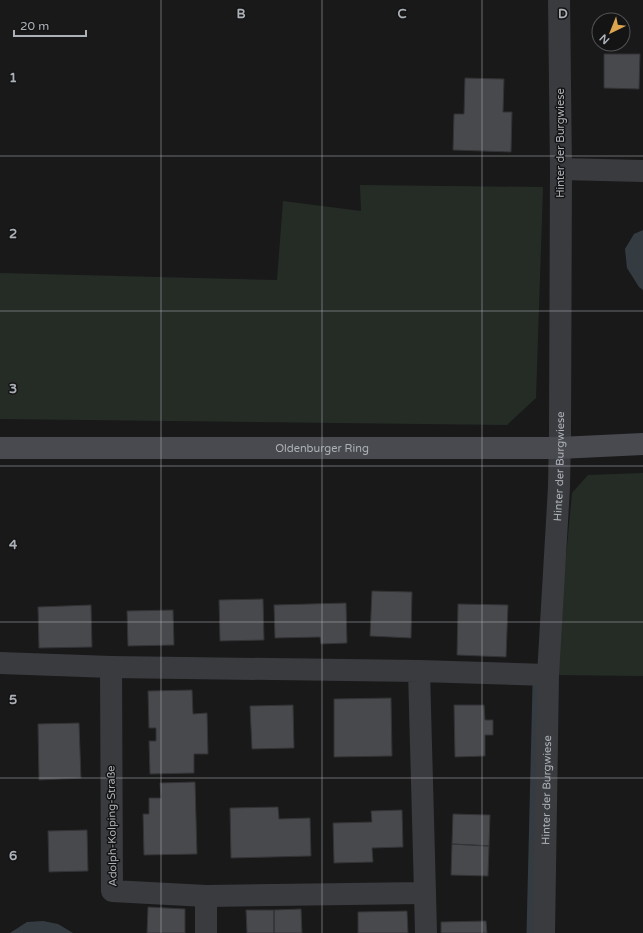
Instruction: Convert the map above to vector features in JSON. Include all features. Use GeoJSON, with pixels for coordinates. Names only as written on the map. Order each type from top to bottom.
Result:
{"type":"FeatureCollection","features":[{"type":"Feature","properties":{"kind":"main road","name":"Oldenburger Ring"},"geometry":{"type":"LineString","coordinates":[[0,448],[560,448],[643,444]]}},
{"type":"Feature","properties":{"kind":"street","name":"Hinter der Burgwiese"},"geometry":{"type":"LineString","coordinates":[[544,933],[548,675],[559,476],[561,389],[559,0]]}},
{"type":"Feature","properties":{"kind":"street"},"geometry":{"type":"LineString","coordinates":[[561,169],[643,171]]}},
{"type":"Feature","properties":{"kind":"street"},"geometry":{"type":"LineString","coordinates":[[0,663],[111,667],[419,671],[548,675]]}},
{"type":"Feature","properties":{"kind":"street","name":"Adolph-Kolping-Straße"},"geometry":{"type":"LineString","coordinates":[[111,667],[112,891],[206,896],[425,893]]}},
{"type":"Feature","properties":{"kind":"street"},"geometry":{"type":"LineString","coordinates":[[419,671],[426,933]]}},
{"type":"Feature","properties":{"kind":"street"},"geometry":{"type":"LineString","coordinates":[[206,896],[206,933]]}},
{"type":"Feature","properties":{"kind":"shaded area"},"geometry":{"type":"Polygon","coordinates":[[[360,185],[543,187],[536,398],[507,425],[0,419],[0,273],[277,280],[283,201],[361,211],[360,185]]]}},
{"type":"Feature","properties":{"kind":"shaded area"},"geometry":{"type":"Polygon","coordinates":[[[643,230],[643,290],[639,287],[627,268],[625,249],[634,234],[643,230]]]}},
{"type":"Feature","properties":{"kind":"shaded area"},"geometry":{"type":"Polygon","coordinates":[[[643,473],[643,676],[555,675],[572,493],[588,475],[643,473]]]}},
{"type":"Feature","properties":{"kind":"shaded area"},"geometry":{"type":"Polygon","coordinates":[[[43,921],[58,924],[73,933],[10,933],[27,922],[43,921]]]}},
{"type":"Feature","properties":{"kind":"building"},"geometry":{"type":"Polygon","coordinates":[[[604,54],[640,54],[639,89],[604,88],[604,54]]]}},
{"type":"Feature","properties":{"kind":"building"},"geometry":{"type":"Polygon","coordinates":[[[465,78],[504,79],[503,112],[512,112],[511,152],[453,150],[454,114],[464,114],[465,78]]]}},
{"type":"Feature","properties":{"kind":"building"},"geometry":{"type":"Polygon","coordinates":[[[372,591],[412,592],[411,638],[370,636],[372,591]]]}},
{"type":"Feature","properties":{"kind":"building"},"geometry":{"type":"Polygon","coordinates":[[[263,599],[264,640],[220,641],[219,600],[263,599]]]}},
{"type":"Feature","properties":{"kind":"building"},"geometry":{"type":"Polygon","coordinates":[[[346,603],[347,643],[321,644],[320,637],[275,638],[274,605],[346,603]]]}},
{"type":"Feature","properties":{"kind":"building"},"geometry":{"type":"Polygon","coordinates":[[[458,604],[508,605],[506,657],[457,655],[458,604]]]}},
{"type":"Feature","properties":{"kind":"building"},"geometry":{"type":"Polygon","coordinates":[[[91,605],[92,647],[39,648],[38,607],[91,605]]]}},
{"type":"Feature","properties":{"kind":"building"},"geometry":{"type":"Polygon","coordinates":[[[173,610],[174,645],[128,646],[127,611],[173,610]]]}},
{"type":"Feature","properties":{"kind":"building"},"geometry":{"type":"Polygon","coordinates":[[[192,690],[193,714],[207,713],[208,754],[194,754],[194,773],[150,774],[149,741],[156,741],[156,728],[149,728],[148,691],[192,690]]]}},
{"type":"Feature","properties":{"kind":"building"},"geometry":{"type":"Polygon","coordinates":[[[391,698],[392,756],[334,757],[334,699],[391,698]]]}},
{"type":"Feature","properties":{"kind":"building"},"geometry":{"type":"Polygon","coordinates":[[[293,705],[294,748],[252,749],[250,706],[293,705]]]}},
{"type":"Feature","properties":{"kind":"building"},"geometry":{"type":"Polygon","coordinates":[[[454,705],[484,705],[485,720],[493,720],[493,735],[485,735],[485,756],[455,757],[454,705]]]}},
{"type":"Feature","properties":{"kind":"building"},"geometry":{"type":"Polygon","coordinates":[[[79,723],[81,778],[39,780],[38,724],[79,723]]]}},
{"type":"Feature","properties":{"kind":"building"},"geometry":{"type":"Polygon","coordinates":[[[195,782],[197,854],[144,855],[143,814],[149,814],[149,798],[161,798],[160,783],[195,782]]]}},
{"type":"Feature","properties":{"kind":"building"},"geometry":{"type":"Polygon","coordinates":[[[278,807],[279,819],[310,818],[311,856],[231,858],[230,808],[278,807]]]}},
{"type":"Feature","properties":{"kind":"building"},"geometry":{"type":"Polygon","coordinates":[[[402,810],[403,847],[372,848],[373,862],[334,863],[333,823],[372,822],[371,811],[402,810]]]}},
{"type":"Feature","properties":{"kind":"building"},"geometry":{"type":"Polygon","coordinates":[[[453,814],[490,815],[489,846],[452,844],[453,814]]]}},
{"type":"Feature","properties":{"kind":"building"},"geometry":{"type":"Polygon","coordinates":[[[87,830],[88,871],[49,872],[48,831],[87,830]]]}},
{"type":"Feature","properties":{"kind":"building"},"geometry":{"type":"Polygon","coordinates":[[[452,844],[489,846],[488,876],[451,875],[452,844]]]}},
{"type":"Feature","properties":{"kind":"building"},"geometry":{"type":"Polygon","coordinates":[[[148,907],[185,909],[185,933],[147,933],[148,907]]]}},
{"type":"Feature","properties":{"kind":"building"},"geometry":{"type":"Polygon","coordinates":[[[301,909],[302,933],[274,933],[274,910],[301,909]]]}},
{"type":"Feature","properties":{"kind":"building"},"geometry":{"type":"Polygon","coordinates":[[[246,910],[274,910],[274,933],[247,933],[246,910]]]}},
{"type":"Feature","properties":{"kind":"building"},"geometry":{"type":"Polygon","coordinates":[[[407,911],[408,933],[358,933],[358,912],[407,911]]]}},
{"type":"Feature","properties":{"kind":"building"},"geometry":{"type":"Polygon","coordinates":[[[486,921],[487,933],[441,933],[441,922],[486,921]]]}},
{"type":"Feature","properties":{"kind":"waterway"},"geometry":{"type":"LineString","coordinates":[[530,933],[536,686]]}}]}
